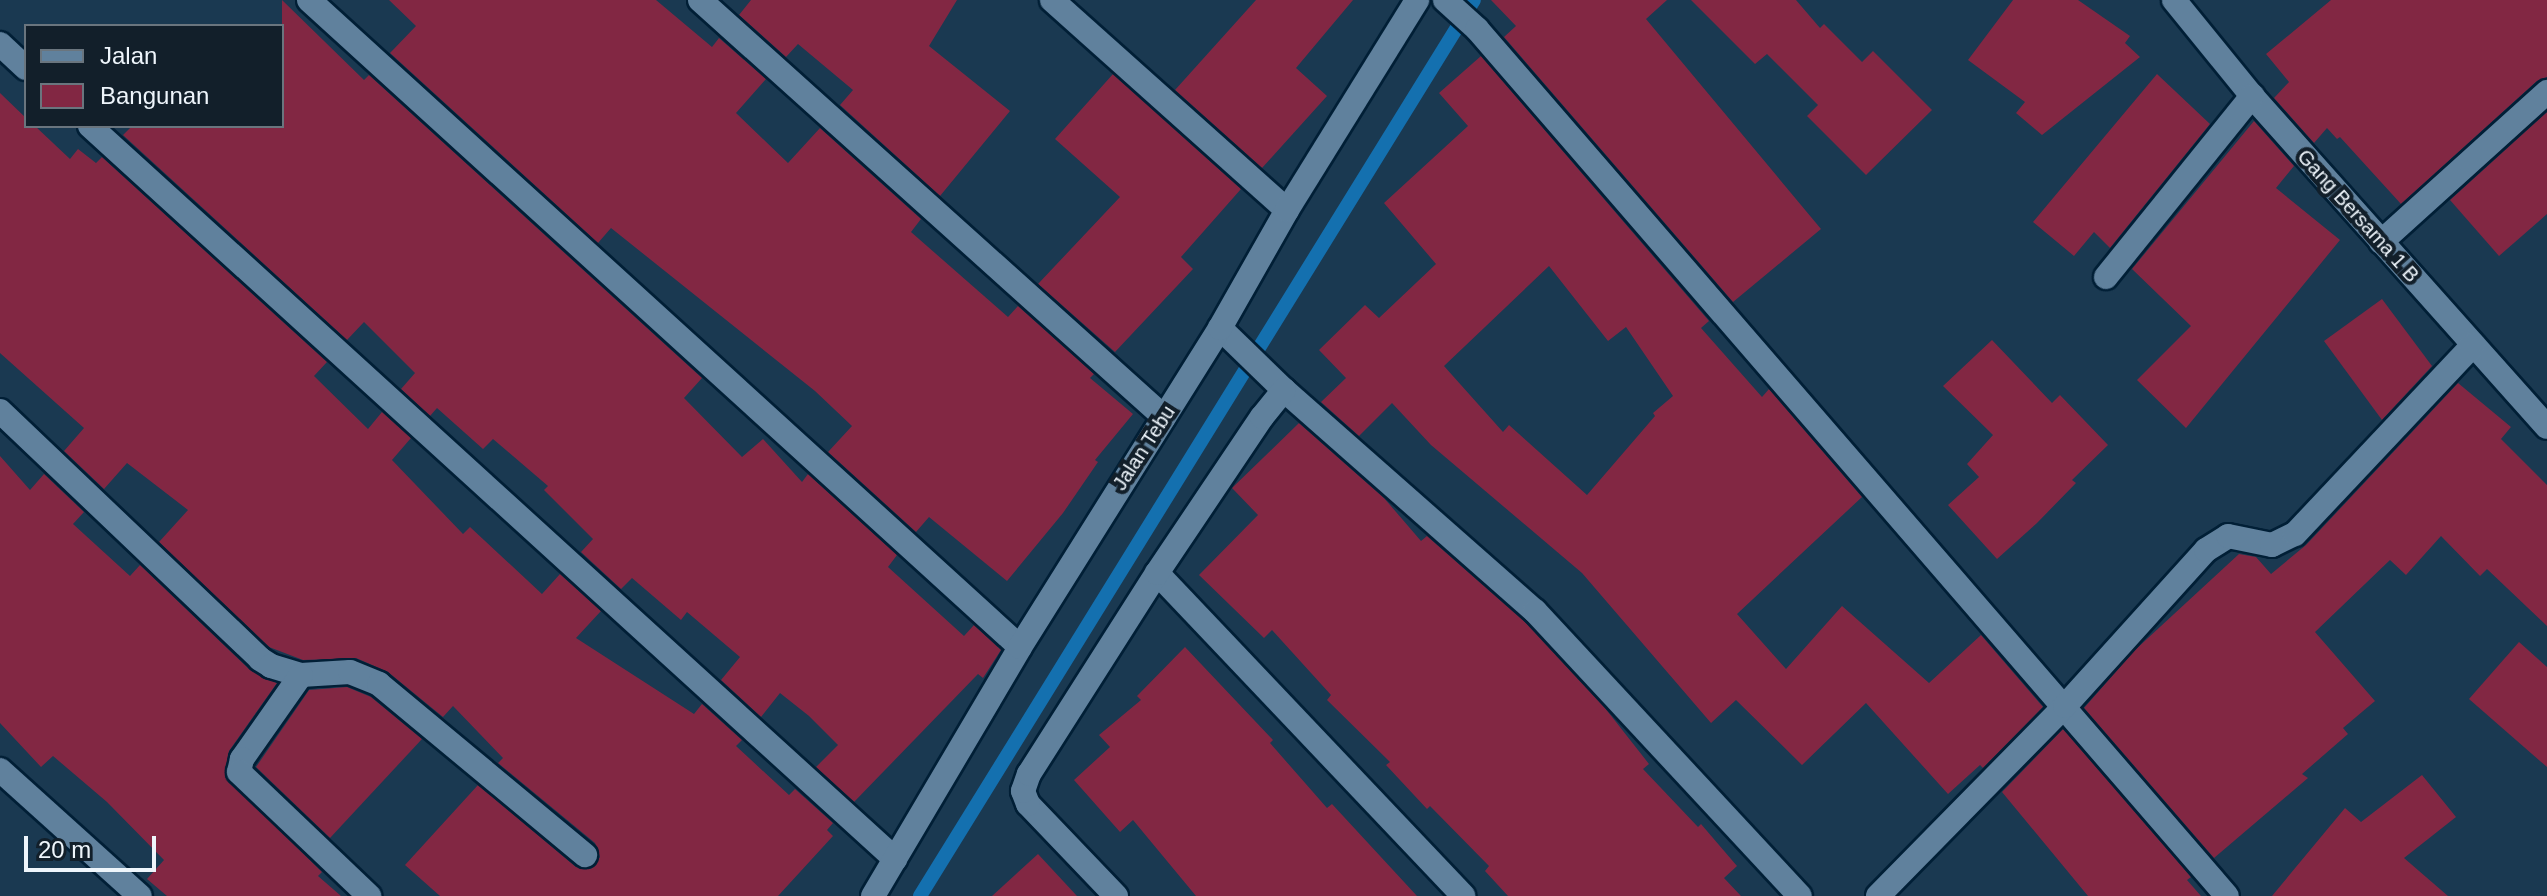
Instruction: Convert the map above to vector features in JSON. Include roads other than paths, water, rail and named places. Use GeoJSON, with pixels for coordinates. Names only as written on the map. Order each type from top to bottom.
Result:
{"type":"FeatureCollection","features":[{"type":"Feature","properties":{"kind":"street"},"geometry":{"type":"LineString","coordinates":[[309,0],[1020,647]]}},
{"type":"Feature","properties":{"kind":"street"},"geometry":{"type":"LineString","coordinates":[[700,0],[1164,417]]}},
{"type":"Feature","properties":{"kind":"street"},"geometry":{"type":"LineString","coordinates":[[1052,0],[1287,210]]}},
{"type":"Feature","properties":{"kind":"street","name":"Jalan Tebu"},"geometry":{"type":"LineString","coordinates":[[873,896],[1020,647],[1164,417],[1226,334],[1287,210],[1416,0]]}},
{"type":"Feature","properties":{"kind":"street"},"geometry":{"type":"LineString","coordinates":[[1445,0],[1477,29],[2227,896]]}},
{"type":"Feature","properties":{"kind":"street","name":"Gang Bersama 1 B"},"geometry":{"type":"LineString","coordinates":[[2174,0],[2252,96],[2547,427]]}},
{"type":"Feature","properties":{"kind":"street"},"geometry":{"type":"LineString","coordinates":[[0,44],[24,66]]}},
{"type":"Feature","properties":{"kind":"street"},"geometry":{"type":"LineString","coordinates":[[2381,242],[2547,92]]}},
{"type":"Feature","properties":{"kind":"street"},"geometry":{"type":"LineString","coordinates":[[2106,277],[2252,96]]}},
{"type":"Feature","properties":{"kind":"street"},"geometry":{"type":"LineString","coordinates":[[92,128],[895,859]]}},
{"type":"Feature","properties":{"kind":"street"},"geometry":{"type":"LineString","coordinates":[[1226,334],[1280,386],[1535,611],[1800,896]]}},
{"type":"Feature","properties":{"kind":"street"},"geometry":{"type":"LineString","coordinates":[[1878,896],[2065,706],[2218,540],[2240,537],[2272,545],[2309,523],[2473,345]]}},
{"type":"Feature","properties":{"kind":"street"},"geometry":{"type":"LineString","coordinates":[[1116,896],[1028,804],[1023,791],[1029,774],[1280,386]]}},
{"type":"Feature","properties":{"kind":"street"},"geometry":{"type":"LineString","coordinates":[[0,411],[260,659],[271,666],[301,675],[350,672],[379,684],[585,855]]}},
{"type":"Feature","properties":{"kind":"street"},"geometry":{"type":"LineString","coordinates":[[1157,573],[1463,896]]}},
{"type":"Feature","properties":{"kind":"street"},"geometry":{"type":"LineString","coordinates":[[301,675],[242,759],[239,772],[369,896]]}},
{"type":"Feature","properties":{"kind":"street"},"geometry":{"type":"LineString","coordinates":[[0,770],[140,896]]}},
{"type":"Feature","properties":{"kind":"waterway"},"geometry":{"type":"LineString","coordinates":[[920,896],[1474,0]]}}]}
